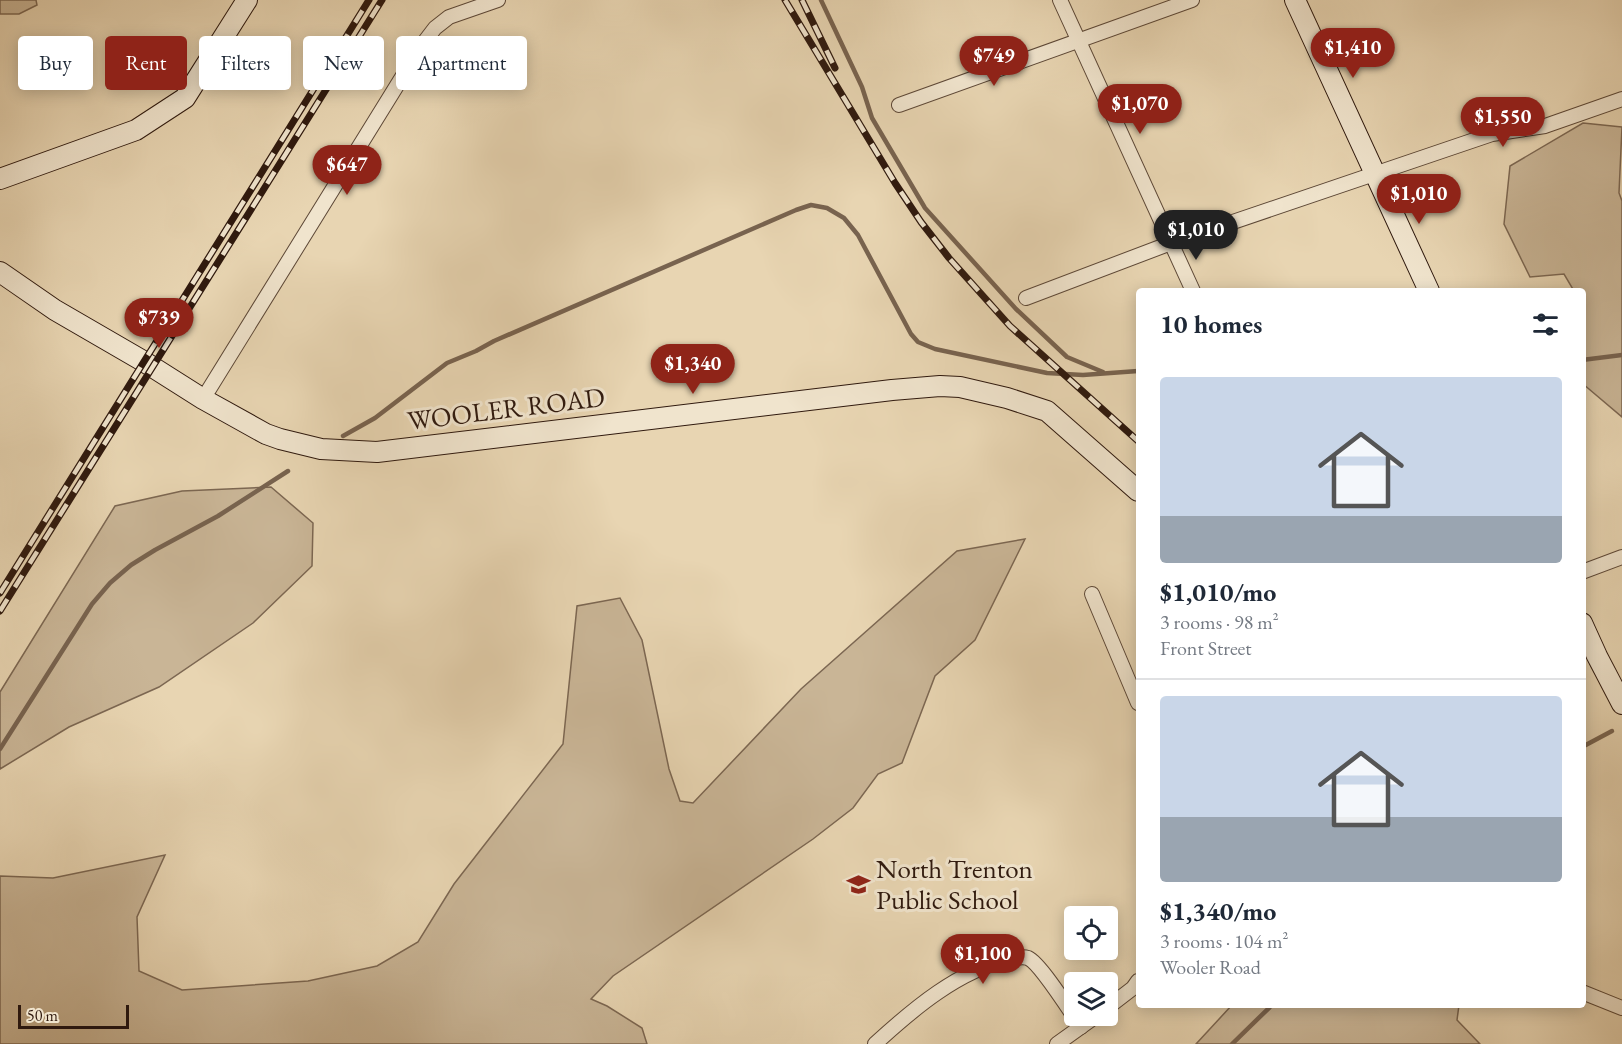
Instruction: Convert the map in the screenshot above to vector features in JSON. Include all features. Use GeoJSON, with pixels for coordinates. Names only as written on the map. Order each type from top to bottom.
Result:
{"type":"FeatureCollection","features":[{"type":"Feature","properties":{"kind":"street"},"geometry":{"type":"LineString","coordinates":[[0,178],[136,130],[185,98],[247,0]]}},
{"type":"Feature","properties":{"kind":"street"},"geometry":{"type":"LineString","coordinates":[[202,399],[422,45],[435,28],[449,17],[498,0]]}},
{"type":"Feature","properties":{"kind":"street"},"geometry":{"type":"LineString","coordinates":[[1060,0],[1192,288]]}},
{"type":"Feature","properties":{"kind":"street"},"geometry":{"type":"LineString","coordinates":[[899,105],[1192,0]]}},
{"type":"Feature","properties":{"kind":"street"},"geometry":{"type":"LineString","coordinates":[[1295,0],[1428,288]]}},
{"type":"Feature","properties":{"kind":"street"},"geometry":{"type":"LineString","coordinates":[[1026,298],[1171,243],[1492,134],[1545,126],[1622,99]]}},
{"type":"Feature","properties":{"kind":"street","name":"WOOLER ROAD"},"geometry":{"type":"LineString","coordinates":[[0,272],[55,310],[143,361],[202,399],[266,434],[304,446],[335,451],[377,452],[892,390],[940,386],[960,387],[1007,398],[1047,411],[1136,488]]}},
{"type":"Feature","properties":{"kind":"street"},"geometry":{"type":"LineString","coordinates":[[1586,570],[1622,557]]}},
{"type":"Feature","properties":{"kind":"street"},"geometry":{"type":"LineString","coordinates":[[1092,594],[1136,698]]}},
{"type":"Feature","properties":{"kind":"street"},"geometry":{"type":"LineString","coordinates":[[1586,632],[1622,704]]}},
{"type":"Feature","properties":{"kind":"street"},"geometry":{"type":"LineString","coordinates":[[875,1044],[924,1002],[945,988],[988,966],[1023,957],[1031,959],[1081,1027],[1057,1044]]}},
{"type":"Feature","properties":{"kind":"street"},"geometry":{"type":"LineString","coordinates":[[1118,1000],[1136,984]]}},
{"type":"Feature","properties":{"kind":"street"},"geometry":{"type":"LineString","coordinates":[[1586,994],[1622,1008]]}},
{"type":"Feature","properties":{"kind":"shaded area"},"geometry":{"type":"Polygon","coordinates":[[[0,0],[36,0],[37,5],[19,14],[0,14],[0,0]]]}},
{"type":"Feature","properties":{"kind":"shaded area"},"geometry":{"type":"Polygon","coordinates":[[[1583,123],[1622,127],[1619,193],[1622,201],[1622,417],[1586,387],[1586,288],[1572,288],[1564,274],[1530,277],[1504,224],[1510,166],[1583,123]]]}},
{"type":"Feature","properties":{"kind":"shaded area"},"geometry":{"type":"Polygon","coordinates":[[[271,487],[313,523],[312,566],[253,623],[159,687],[69,727],[0,769],[0,692],[115,506],[182,491],[271,487]]]}},
{"type":"Feature","properties":{"kind":"shaded area"},"geometry":{"type":"Polygon","coordinates":[[[1025,539],[975,640],[935,676],[902,763],[878,774],[853,808],[813,839],[613,976],[591,999],[607,1006],[642,1028],[647,1044],[0,1044],[0,876],[53,878],[165,855],[137,917],[139,971],[182,990],[308,981],[377,966],[418,942],[454,884],[563,744],[577,606],[620,598],[642,640],[669,769],[680,801],[693,803],[801,689],[957,551],[1025,539]]]}},
{"type":"Feature","properties":{"kind":"shaded area"},"geometry":{"type":"Polygon","coordinates":[[[1229,1008],[1459,1008],[1457,1020],[1480,1044],[1196,1044],[1229,1008]]]}},
{"type":"Feature","properties":{"kind":"waterway"},"geometry":{"type":"LineString","coordinates":[[821,0],[862,87],[872,118],[925,208],[1016,309],[1067,357],[1103,372]]}},
{"type":"Feature","properties":{"kind":"waterway"},"geometry":{"type":"LineString","coordinates":[[343,436],[375,418],[447,363],[811,205],[827,208],[844,218],[858,235],[911,334],[918,342],[935,349],[1047,373],[1083,375],[1136,371]]}},
{"type":"Feature","properties":{"kind":"waterway"},"geometry":{"type":"LineString","coordinates":[[1586,360],[1622,355]]}},
{"type":"Feature","properties":{"kind":"waterway"},"geometry":{"type":"LineString","coordinates":[[0,749],[92,604],[110,583],[131,565],[218,516],[288,471]]}},
{"type":"Feature","properties":{"kind":"waterway"},"geometry":{"type":"LineString","coordinates":[[1586,745],[1612,731]]}},
{"type":"Feature","properties":{"kind":"waterway"},"geometry":{"type":"LineString","coordinates":[[1232,1044],[1269,1008]]}},
{"type":"Feature","properties":{"kind":"railway"},"geometry":{"type":"LineString","coordinates":[[0,593],[369,0]]}},
{"type":"Feature","properties":{"kind":"railway"},"geometry":{"type":"LineString","coordinates":[[0,611],[382,0]]}},
{"type":"Feature","properties":{"kind":"railway"},"geometry":{"type":"LineString","coordinates":[[785,0],[895,183],[949,258],[1010,326],[1136,439]]}},
{"type":"Feature","properties":{"kind":"railway"},"geometry":{"type":"LineString","coordinates":[[802,0],[835,68]]}},
{"type":"Feature","properties":{"kind":"place","name":"North Trenton Public School"},"geometry":{"type":"Point","coordinates":[858,885]}}]}
